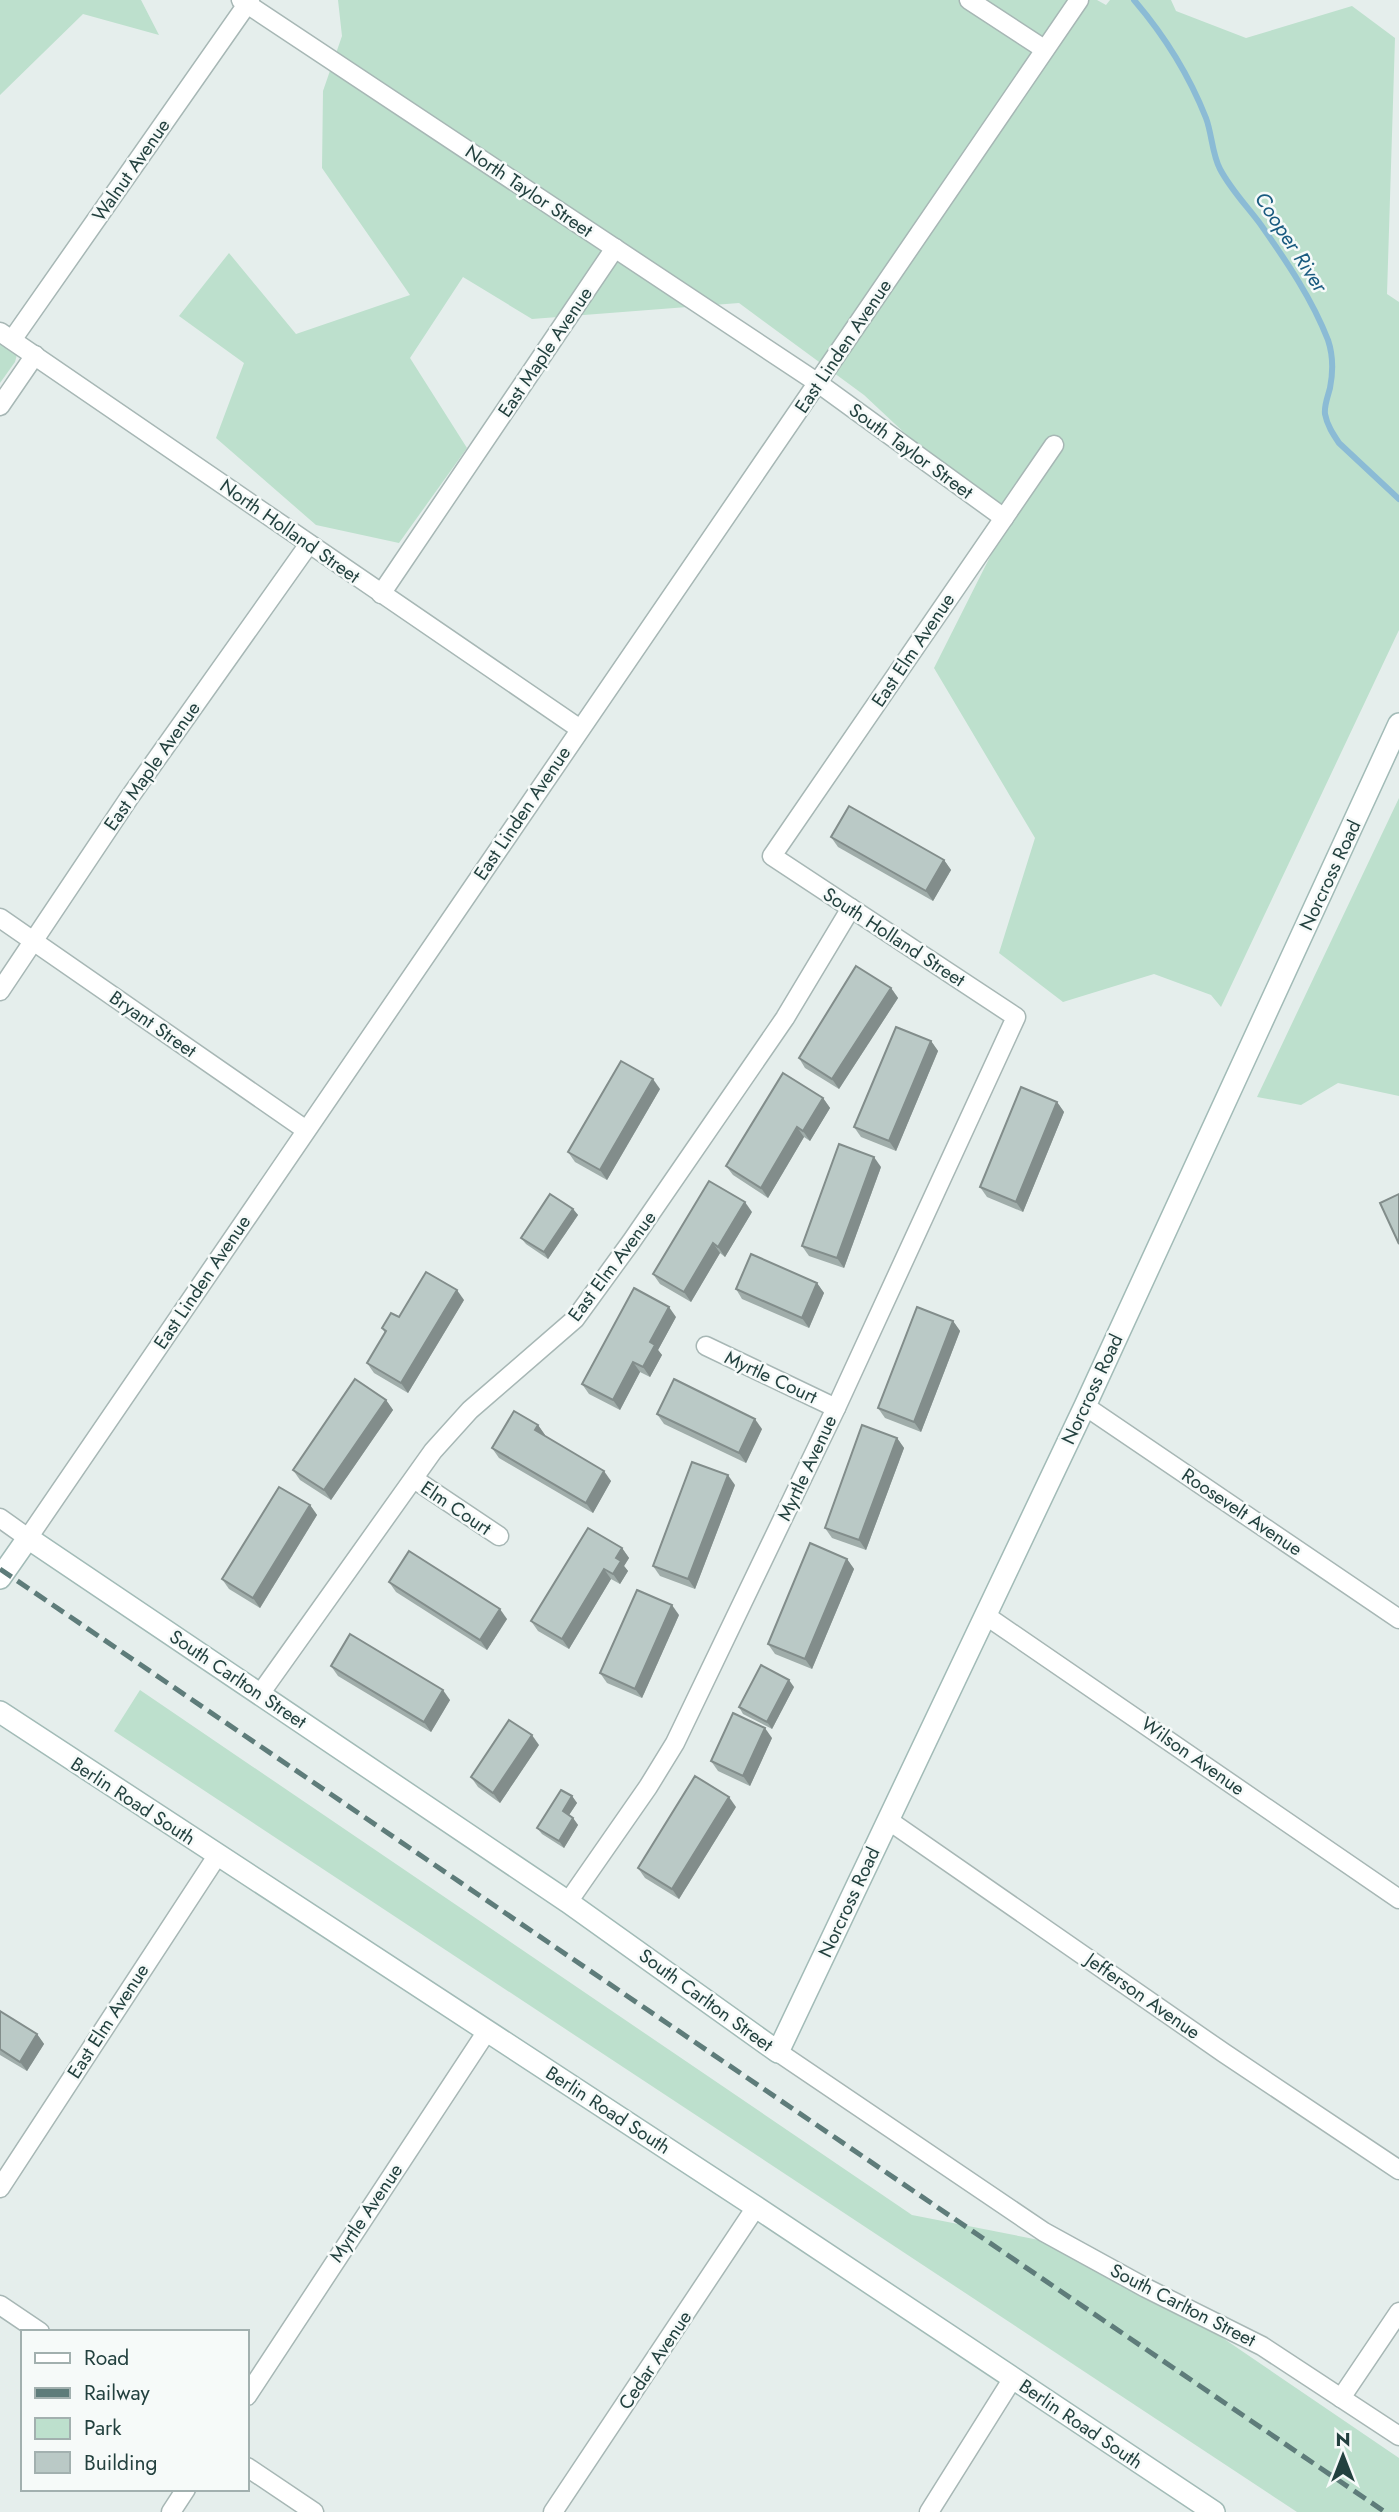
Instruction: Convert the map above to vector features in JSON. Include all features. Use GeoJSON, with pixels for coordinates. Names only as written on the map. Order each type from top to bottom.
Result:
{"type":"FeatureCollection","features":[{"type":"Feature","properties":{"kind":"street"},"geometry":{"type":"LineString","coordinates":[[969,0],[1044,49]]}},
{"type":"Feature","properties":{"kind":"street","name":"East Linden Avenue"},"geometry":{"type":"LineString","coordinates":[[0,1578],[1079,0]]}},
{"type":"Feature","properties":{"kind":"street","name":"North Taylor Street"},"geometry":{"type":"LineString","coordinates":[[246,1],[818,383]]}},
{"type":"Feature","properties":{"kind":"street","name":"Walnut Avenue"},"geometry":{"type":"LineString","coordinates":[[6,336],[246,1]]}},
{"type":"Feature","properties":{"kind":"street","name":"East Maple Avenue"},"geometry":{"type":"LineString","coordinates":[[381,594],[615,248]]}},
{"type":"Feature","properties":{"kind":"street","name":"North Holland Street"},"geometry":{"type":"LineString","coordinates":[[6,336],[580,729]]}},
{"type":"Feature","properties":{"kind":"street"},"geometry":{"type":"LineString","coordinates":[[0,406],[35,355]]}},
{"type":"Feature","properties":{"kind":"street","name":"South Taylor Street"},"geometry":{"type":"LineString","coordinates":[[818,383],[1004,518]]}},
{"type":"Feature","properties":{"kind":"street","name":"East Elm Avenue"},"geometry":{"type":"LineString","coordinates":[[772,856],[1054,445]]}},
{"type":"Feature","properties":{"kind":"street","name":"East Maple Avenue"},"geometry":{"type":"LineString","coordinates":[[0,991],[128,798],[309,544]]}},
{"type":"Feature","properties":{"kind":"street","name":"Norcross Road"},"geometry":{"type":"LineString","coordinates":[[778,2052],[1085,1406],[1399,724]]}},
{"type":"Feature","properties":{"kind":"street","name":"South Holland Street"},"geometry":{"type":"LineString","coordinates":[[772,856],[1016,1017]]}},
{"type":"Feature","properties":{"kind":"street","name":"East Elm Avenue"},"geometry":{"type":"LineString","coordinates":[[260,1694],[433,1451],[470,1410],[575,1319],[785,1018],[851,908]]}},
{"type":"Feature","properties":{"kind":"street","name":"Bryant Street"},"geometry":{"type":"LineString","coordinates":[[0,918],[306,1130]]}},
{"type":"Feature","properties":{"kind":"street","name":"Myrtle Avenue"},"geometry":{"type":"LineString","coordinates":[[568,1902],[648,1787],[675,1743],[836,1408],[1016,1017]]}},
{"type":"Feature","properties":{"kind":"street","name":"Myrtle Court"},"geometry":{"type":"LineString","coordinates":[[706,1346],[836,1408]]}},
{"type":"Feature","properties":{"kind":"street","name":"Roosevelt Avenue"},"geometry":{"type":"LineString","coordinates":[[1085,1406],[1399,1619]]}},
{"type":"Feature","properties":{"kind":"street","name":"Elm Court"},"geometry":{"type":"LineString","coordinates":[[414,1479],[499,1536]]}},
{"type":"Feature","properties":{"kind":"street"},"geometry":{"type":"LineString","coordinates":[[0,1518],[29,1538]]}},
{"type":"Feature","properties":{"kind":"street","name":"South Carlton Street"},"geometry":{"type":"LineString","coordinates":[[29,1538],[568,1902],[778,2052],[1044,2232],[1146,2288],[1262,2346],[1399,2436]]}},
{"type":"Feature","properties":{"kind":"street","name":"Wilson Avenue"},"geometry":{"type":"LineString","coordinates":[[985,1615],[1399,1899]]}},
{"type":"Feature","properties":{"kind":"street","name":"Berlin Road South"},"geometry":{"type":"LineString","coordinates":[[0,1712],[756,2207],[1214,2512]]}},
{"type":"Feature","properties":{"kind":"street","name":"Jefferson Avenue"},"geometry":{"type":"LineString","coordinates":[[888,1820],[1224,2053],[1399,2170]]}},
{"type":"Feature","properties":{"kind":"street","name":"East Elm Avenue"},"geometry":{"type":"LineString","coordinates":[[0,2188],[217,1856]]}},
{"type":"Feature","properties":{"kind":"street","name":"Myrtle Avenue"},"geometry":{"type":"LineString","coordinates":[[248,2394],[487,2031]]}},
{"type":"Feature","properties":{"kind":"street","name":"Cedar Avenue"},"geometry":{"type":"LineString","coordinates":[[553,2512],[756,2207]]}},
{"type":"Feature","properties":{"kind":"street"},"geometry":{"type":"LineString","coordinates":[[0,2305],[37,2330]]}},
{"type":"Feature","properties":{"kind":"street"},"geometry":{"type":"LineString","coordinates":[[1341,2398],[1399,2312]]}},
{"type":"Feature","properties":{"kind":"street"},"geometry":{"type":"LineString","coordinates":[[929,2512],[1013,2378]]}},
{"type":"Feature","properties":{"kind":"street"},"geometry":{"type":"LineString","coordinates":[[248,2469],[314,2512]]}},
{"type":"Feature","properties":{"kind":"street"},"geometry":{"type":"LineString","coordinates":[[171,2512],[185,2491]]}},
{"type":"Feature","properties":{"kind":"green space"},"geometry":{"type":"Polygon","coordinates":[[[0,0],[141,0],[159,35],[83,14],[0,95],[0,0]]]}},
{"type":"Feature","properties":{"kind":"green space"},"geometry":{"type":"Polygon","coordinates":[[[338,0],[1097,0],[1106,5],[1110,0],[1171,0],[1176,11],[1246,38],[1352,6],[1395,38],[1387,294],[1399,302],[1399,630],[1221,1007],[1211,995],[1154,974],[1063,1002],[999,953],[1035,838],[934,668],[1005,527],[864,395],[739,303],[532,319],[463,277],[410,358],[467,448],[399,543],[316,525],[216,438],[244,363],[179,316],[229,253],[296,334],[410,295],[322,168],[323,91],[342,36],[338,0]]]}},
{"type":"Feature","properties":{"kind":"green space"},"geometry":{"type":"Polygon","coordinates":[[[0,339],[18,351],[15,362],[0,383],[0,339]]]}},
{"type":"Feature","properties":{"kind":"green space"},"geometry":{"type":"Polygon","coordinates":[[[1399,798],[1399,1096],[1338,1083],[1301,1105],[1257,1097],[1399,798]]]}},
{"type":"Feature","properties":{"kind":"green space"},"geometry":{"type":"Polygon","coordinates":[[[140,1690],[912,2215],[1095,2251],[1399,2458],[1399,2512],[1297,2512],[114,1731],[140,1690]]]}},
{"type":"Feature","properties":{"kind":"building"},"geometry":{"type":"Polygon","coordinates":[[[849,806],[944,860],[926,891],[831,837],[849,806]]]}},
{"type":"Feature","properties":{"kind":"building"},"geometry":{"type":"Polygon","coordinates":[[[856,966],[891,988],[832,1079],[799,1058],[856,966]]]}},
{"type":"Feature","properties":{"kind":"building"},"geometry":{"type":"Polygon","coordinates":[[[896,1027],[931,1041],[889,1141],[854,1127],[896,1027]]]}},
{"type":"Feature","properties":{"kind":"building"},"geometry":{"type":"Polygon","coordinates":[[[621,1061],[653,1079],[600,1170],[568,1152],[621,1061]]]}},
{"type":"Feature","properties":{"kind":"building"},"geometry":{"type":"Polygon","coordinates":[[[783,1073],[823,1098],[803,1131],[797,1127],[761,1188],[726,1166],[783,1073]]]}},
{"type":"Feature","properties":{"kind":"building"},"geometry":{"type":"Polygon","coordinates":[[[1021,1087],[1057,1102],[1016,1202],[980,1187],[1021,1087]]]}},
{"type":"Feature","properties":{"kind":"building"},"geometry":{"type":"Polygon","coordinates":[[[839,1144],[874,1157],[837,1258],[802,1246],[839,1144]]]}},
{"type":"Feature","properties":{"kind":"building"},"geometry":{"type":"Polygon","coordinates":[[[709,1181],[745,1202],[718,1247],[713,1243],[684,1292],[653,1274],[709,1181]]]}},
{"type":"Feature","properties":{"kind":"building"},"geometry":{"type":"Polygon","coordinates":[[[550,1194],[573,1209],[544,1252],[521,1238],[550,1194]]]}},
{"type":"Feature","properties":{"kind":"building"},"geometry":{"type":"Polygon","coordinates":[[[1399,1194],[1399,1244],[1380,1203],[1399,1194]]]}},
{"type":"Feature","properties":{"kind":"building"},"geometry":{"type":"Polygon","coordinates":[[[751,1254],[817,1283],[802,1318],[736,1289],[751,1254]]]}},
{"type":"Feature","properties":{"kind":"building"},"geometry":{"type":"Polygon","coordinates":[[[426,1272],[457,1290],[401,1383],[367,1363],[386,1331],[382,1328],[391,1313],[399,1317],[426,1272]]]}},
{"type":"Feature","properties":{"kind":"building"},"geometry":{"type":"Polygon","coordinates":[[[634,1288],[669,1307],[650,1342],[655,1345],[643,1367],[633,1362],[613,1400],[582,1384],[634,1288]]]}},
{"type":"Feature","properties":{"kind":"building"},"geometry":{"type":"Polygon","coordinates":[[[917,1307],[953,1321],[914,1422],[878,1408],[917,1307]]]}},
{"type":"Feature","properties":{"kind":"building"},"geometry":{"type":"Polygon","coordinates":[[[355,1379],[386,1400],[324,1490],[293,1470],[355,1379]]]}},
{"type":"Feature","properties":{"kind":"building"},"geometry":{"type":"Polygon","coordinates":[[[674,1379],[755,1419],[739,1453],[657,1414],[674,1379]]]}},
{"type":"Feature","properties":{"kind":"building"},"geometry":{"type":"Polygon","coordinates":[[[514,1411],[538,1425],[535,1430],[604,1471],[586,1503],[492,1448],[514,1411]]]}},
{"type":"Feature","properties":{"kind":"building"},"geometry":{"type":"Polygon","coordinates":[[[862,1425],[897,1438],[859,1540],[825,1528],[862,1425]]]}},
{"type":"Feature","properties":{"kind":"building"},"geometry":{"type":"Polygon","coordinates":[[[692,1462],[728,1475],[688,1579],[653,1566],[692,1462]]]}},
{"type":"Feature","properties":{"kind":"building"},"geometry":{"type":"Polygon","coordinates":[[[279,1487],[310,1505],[253,1598],[222,1579],[279,1487]]]}},
{"type":"Feature","properties":{"kind":"building"},"geometry":{"type":"Polygon","coordinates":[[[588,1528],[622,1548],[616,1558],[621,1561],[613,1574],[604,1569],[562,1639],[531,1621],[588,1528]]]}},
{"type":"Feature","properties":{"kind":"building"},"geometry":{"type":"Polygon","coordinates":[[[810,1543],[847,1559],[805,1659],[768,1644],[810,1543]]]}},
{"type":"Feature","properties":{"kind":"building"},"geometry":{"type":"Polygon","coordinates":[[[409,1551],[500,1609],[480,1640],[389,1582],[409,1551]]]}},
{"type":"Feature","properties":{"kind":"building"},"geometry":{"type":"Polygon","coordinates":[[[637,1590],[672,1605],[635,1689],[600,1673],[637,1590]]]}},
{"type":"Feature","properties":{"kind":"building"},"geometry":{"type":"Polygon","coordinates":[[[350,1634],[443,1690],[424,1722],[331,1666],[350,1634]]]}},
{"type":"Feature","properties":{"kind":"building"},"geometry":{"type":"Polygon","coordinates":[[[761,1665],[789,1680],[767,1722],[739,1707],[761,1665]]]}},
{"type":"Feature","properties":{"kind":"building"},"geometry":{"type":"Polygon","coordinates":[[[733,1713],[765,1728],[743,1776],[711,1761],[733,1713]]]}},
{"type":"Feature","properties":{"kind":"building"},"geometry":{"type":"Polygon","coordinates":[[[509,1720],[532,1735],[493,1793],[471,1777],[509,1720]]]}},
{"type":"Feature","properties":{"kind":"building"},"geometry":{"type":"Polygon","coordinates":[[[695,1776],[729,1797],[672,1889],[638,1868],[695,1776]]]}},
{"type":"Feature","properties":{"kind":"building"},"geometry":{"type":"Polygon","coordinates":[[[561,1790],[572,1796],[563,1811],[573,1818],[559,1841],[537,1828],[561,1790]]]}},
{"type":"Feature","properties":{"kind":"building"},"geometry":{"type":"Polygon","coordinates":[[[0,2011],[37,2034],[20,2062],[0,2049],[0,2011]]]}},
{"type":"Feature","properties":{"kind":"waterway","name":"Cooper River"},"geometry":{"type":"LineString","coordinates":[[1134,0],[1156,27],[1192,86],[1206,118],[1215,157],[1224,177],[1289,267],[1322,325],[1332,358],[1331,382],[1325,411],[1330,429],[1339,443],[1399,499]]}},
{"type":"Feature","properties":{"kind":"railway"},"geometry":{"type":"LineString","coordinates":[[0,1569],[1385,2512]]}}]}
